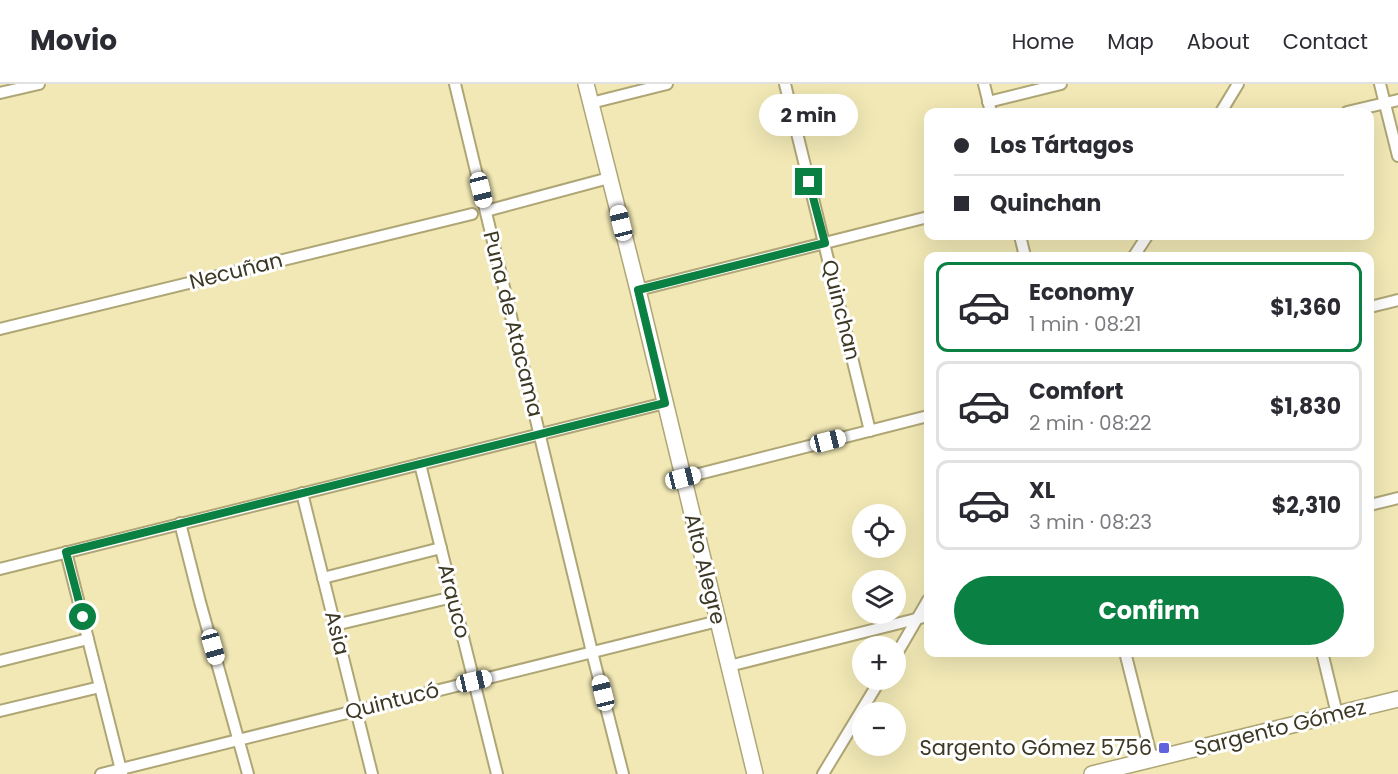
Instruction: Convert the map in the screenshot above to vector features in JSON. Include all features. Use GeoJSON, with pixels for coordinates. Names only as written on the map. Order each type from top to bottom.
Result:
{"type":"FeatureCollection","features":[{"type":"Feature","properties":{"kind":"main road","name":"Alto Alegre"},"geometry":{"type":"LineString","coordinates":[[586,84],[755,774]]}},
{"type":"Feature","properties":{"kind":"main road","name":"Sargento Gómez"},"geometry":{"type":"LineString","coordinates":[[1092,774],[1112,771],[1152,759],[1398,699]]}},
{"type":"Feature","properties":{"kind":"street"},"geometry":{"type":"LineString","coordinates":[[0,93],[39,84]]}},
{"type":"Feature","properties":{"kind":"street","name":"Puna de Atacama"},"geometry":{"type":"LineString","coordinates":[[455,84],[623,774]]}},
{"type":"Feature","properties":{"kind":"street"},"geometry":{"type":"LineString","coordinates":[[591,103],[667,84]]}},
{"type":"Feature","properties":{"kind":"street","name":"Quinchan"},"geometry":{"type":"LineString","coordinates":[[785,84],[870,431]]}},
{"type":"Feature","properties":{"kind":"street"},"geometry":{"type":"LineString","coordinates":[[984,84],[989,107],[1061,84]]}},
{"type":"Feature","properties":{"kind":"street"},"geometry":{"type":"LineString","coordinates":[[1223,108],[1238,84]]}},
{"type":"Feature","properties":{"kind":"street"},"geometry":{"type":"LineString","coordinates":[[1380,84],[1398,156]]}},
{"type":"Feature","properties":{"kind":"street"},"geometry":{"type":"LineString","coordinates":[[1363,108],[1398,100]]}},
{"type":"Feature","properties":{"kind":"street"},"geometry":{"type":"LineString","coordinates":[[486,211],[609,178]]}},
{"type":"Feature","properties":{"kind":"street","name":"Necuñan"},"geometry":{"type":"LineString","coordinates":[[0,329],[472,214]]}},
{"type":"Feature","properties":{"kind":"street"},"geometry":{"type":"LineString","coordinates":[[638,290],[924,218]]}},
{"type":"Feature","properties":{"kind":"street"},"geometry":{"type":"LineString","coordinates":[[1374,306],[1398,300]]}},
{"type":"Feature","properties":{"kind":"street"},"geometry":{"type":"LineString","coordinates":[[0,569],[665,403]]}},
{"type":"Feature","properties":{"kind":"street"},"geometry":{"type":"LineString","coordinates":[[683,478],[924,417]]}},
{"type":"Feature","properties":{"kind":"street","name":"Arauco"},"geometry":{"type":"LineString","coordinates":[[420,464],[497,774]]}},
{"type":"Feature","properties":{"kind":"street","name":"Asia"},"geometry":{"type":"LineString","coordinates":[[302,493],[372,774]]}},
{"type":"Feature","properties":{"kind":"street"},"geometry":{"type":"LineString","coordinates":[[1374,504],[1398,498]]}},
{"type":"Feature","properties":{"kind":"street"},"geometry":{"type":"LineString","coordinates":[[180,523],[248,774]]}},
{"type":"Feature","properties":{"kind":"street"},"geometry":{"type":"LineString","coordinates":[[323,578],[441,548]]}},
{"type":"Feature","properties":{"kind":"street"},"geometry":{"type":"LineString","coordinates":[[66,552],[121,772]]}},
{"type":"Feature","properties":{"kind":"street"},"geometry":{"type":"LineString","coordinates":[[335,625],[453,597]]}},
{"type":"Feature","properties":{"kind":"street"},"geometry":{"type":"LineString","coordinates":[[906,641],[923,617]]}},
{"type":"Feature","properties":{"kind":"street"},"geometry":{"type":"LineString","coordinates":[[729,666],[923,617]]}},
{"type":"Feature","properties":{"kind":"street","name":"Quintucó"},"geometry":{"type":"LineString","coordinates":[[101,774],[121,772],[239,739],[718,621]]}},
{"type":"Feature","properties":{"kind":"street"},"geometry":{"type":"LineString","coordinates":[[0,661],[88,639]]}},
{"type":"Feature","properties":{"kind":"street"},"geometry":{"type":"LineString","coordinates":[[1126,657],[1152,759]]}},
{"type":"Feature","properties":{"kind":"street"},"geometry":{"type":"LineString","coordinates":[[1323,657],[1337,714]]}},
{"type":"Feature","properties":{"kind":"street"},"geometry":{"type":"LineString","coordinates":[[0,711],[100,687]]}},
{"type":"Feature","properties":{"kind":"street"},"geometry":{"type":"LineString","coordinates":[[823,774],[874,690]]}},
{"type":"Feature","properties":{"kind":"place","name":"Sargento Gómez 5756"},"geometry":{"type":"Point","coordinates":[1164,748]}},
{"type":"Feature","properties":{"kind":"route"},"geometry":{"type":"LineString","coordinates":[[83,617],[66,552],[665,403],[638,290],[825,243],[809,182]]}}]}
